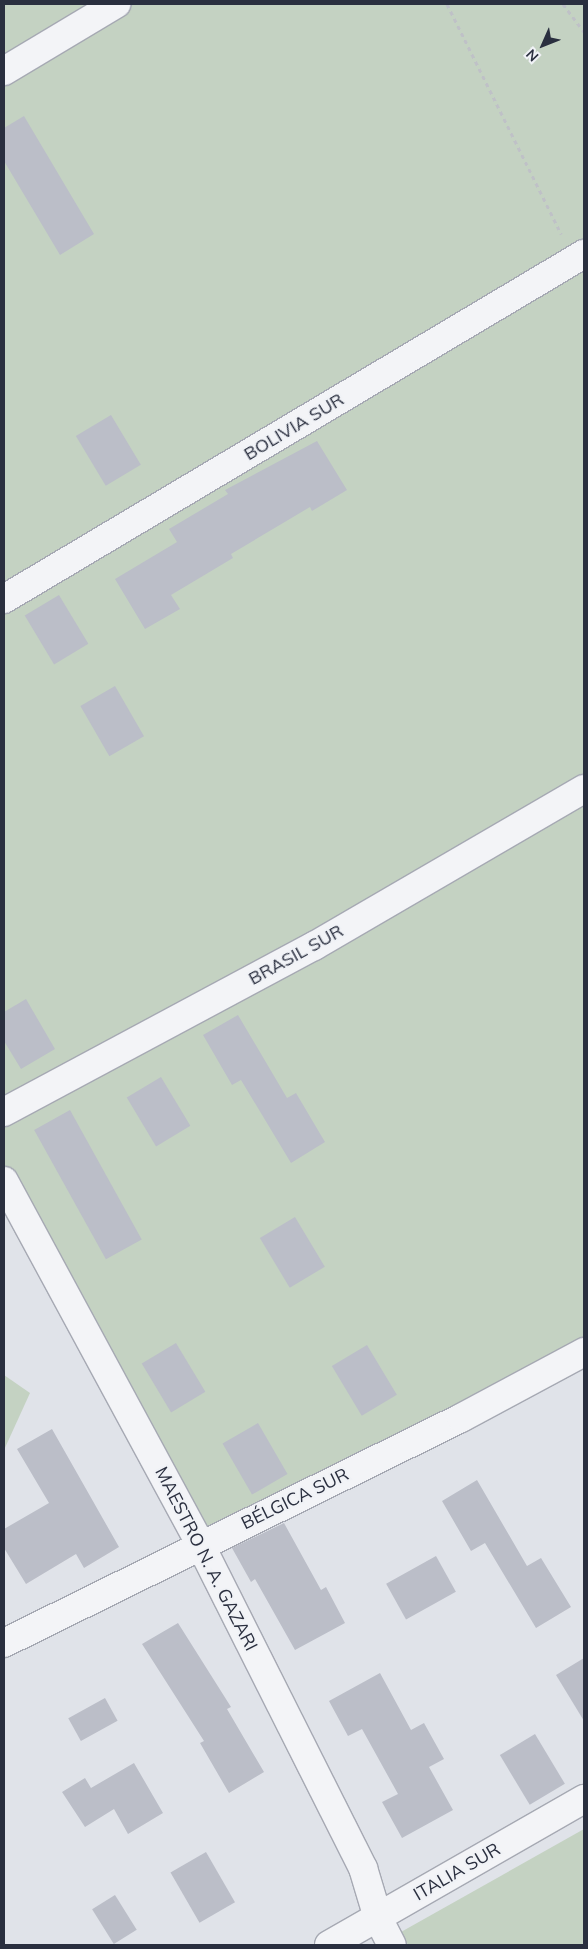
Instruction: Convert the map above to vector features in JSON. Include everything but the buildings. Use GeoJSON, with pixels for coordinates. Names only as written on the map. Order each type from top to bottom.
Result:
{"type":"FeatureCollection","features":[{"type":"Feature","properties":{"kind":"street"},"geometry":{"type":"LineString","coordinates":[[4,72],[116,4]]}},
{"type":"Feature","properties":{"kind":"street","name":"BOLIVIA SUR"},"geometry":{"type":"LineString","coordinates":[[4,599],[584,254]]}},
{"type":"Feature","properties":{"kind":"street","name":"BRASIL SUR"},"geometry":{"type":"LineString","coordinates":[[4,1112],[314,946],[584,789]]}},
{"type":"Feature","properties":{"kind":"street","name":"MAESTRO N. A. GAZARI"},"geometry":{"type":"LineString","coordinates":[[4,1181],[200,1544],[363,1868],[378,1918],[392,1945]]}},
{"type":"Feature","properties":{"kind":"street","name":"BÉLGICA SUR"},"geometry":{"type":"LineString","coordinates":[[4,1643],[200,1544],[461,1418],[584,1352]]}},
{"type":"Feature","properties":{"kind":"street","name":"ITALIA SUR"},"geometry":{"type":"LineString","coordinates":[[329,1945],[584,1799]]}},
{"type":"Feature","properties":{"kind":"path"},"geometry":{"type":"LineString","coordinates":[[447,4],[561,235]]}},
{"type":"Feature","properties":{"kind":"path"},"geometry":{"type":"LineString","coordinates":[[563,4],[584,32]]}},
{"type":"Feature","properties":{"kind":"green space"},"geometry":{"type":"Polygon","coordinates":[[[4,4],[584,4],[584,1352],[200,1544],[4,1181],[4,4]]]}},
{"type":"Feature","properties":{"kind":"green space"},"geometry":{"type":"Polygon","coordinates":[[[4,1375],[30,1393],[4,1450],[4,1375]]]}},
{"type":"Feature","properties":{"kind":"green space"},"geometry":{"type":"Polygon","coordinates":[[[584,1829],[584,1945],[408,1945],[401,1932],[584,1829]]]}}]}
